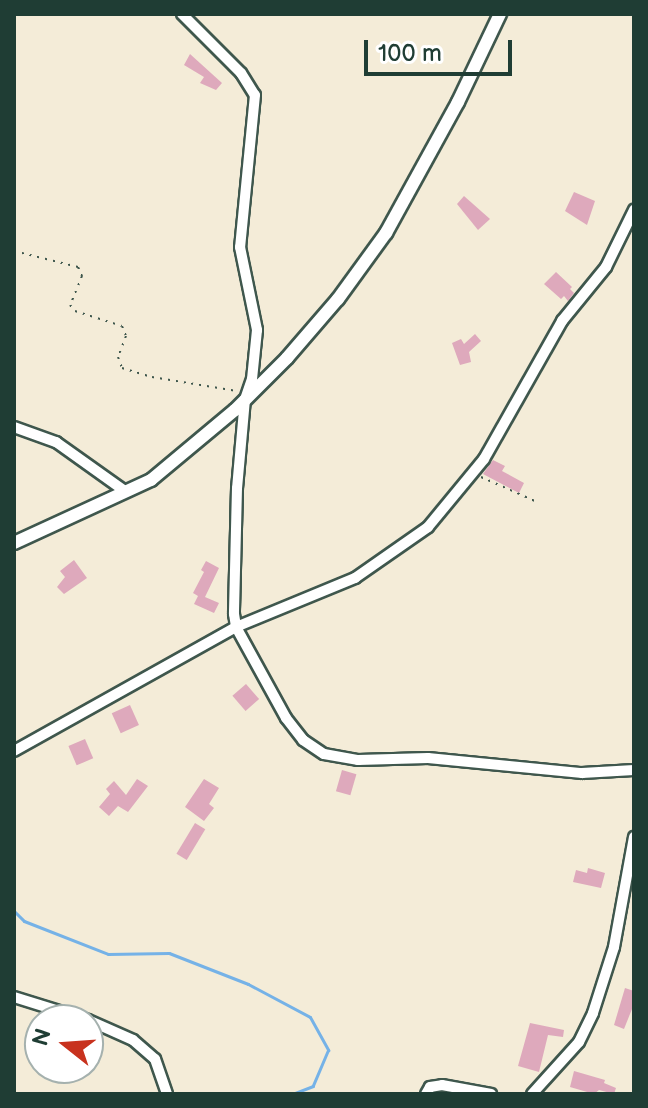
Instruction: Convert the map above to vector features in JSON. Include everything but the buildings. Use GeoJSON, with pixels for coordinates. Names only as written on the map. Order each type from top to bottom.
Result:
{"type":"FeatureCollection","features":[{"type":"Feature","properties":{"kind":"street"},"geometry":{"type":"LineString","coordinates":[[182,14],[220,49],[255,95],[240,247],[257,330],[252,379],[246,395],[233,537],[236,627],[286,718],[303,740],[324,754],[358,760],[428,758],[582,773],[634,770]]}},
{"type":"Feature","properties":{"kind":"street"},"geometry":{"type":"LineString","coordinates":[[14,543],[151,480],[246,395],[338,299],[386,233],[458,102],[500,14]]}},
{"type":"Feature","properties":{"kind":"street"},"geometry":{"type":"LineString","coordinates":[[14,751],[236,627],[355,578],[428,527],[473,473],[562,321],[606,267],[634,210]]}},
{"type":"Feature","properties":{"kind":"street"},"geometry":{"type":"LineString","coordinates":[[14,427],[56,442],[126,492]]}},
{"type":"Feature","properties":{"kind":"street"},"geometry":{"type":"LineString","coordinates":[[532,1094],[579,1042],[593,1013],[631,884],[634,837]]}},
{"type":"Feature","properties":{"kind":"street"},"geometry":{"type":"LineString","coordinates":[[14,997],[37,1004]]}},
{"type":"Feature","properties":{"kind":"street"},"geometry":{"type":"LineString","coordinates":[[104,1027],[133,1040],[155,1059],[167,1094]]}},
{"type":"Feature","properties":{"kind":"street"},"geometry":{"type":"LineString","coordinates":[[426,1094],[430,1087],[442,1085],[491,1094]]}},
{"type":"Feature","properties":{"kind":"path"},"geometry":{"type":"LineString","coordinates":[[14,251],[78,267],[82,276],[70,305],[75,311],[122,326],[126,336],[118,357],[122,368],[152,377],[246,395]]}},
{"type":"Feature","properties":{"kind":"path"},"geometry":{"type":"LineString","coordinates":[[473,473],[535,501]]}},
{"type":"Feature","properties":{"kind":"waterway"},"geometry":{"type":"LineString","coordinates":[[14,911],[24,921],[108,954],[169,953],[248,984],[310,1017],[328,1050],[313,1086],[292,1094]]}}]}
